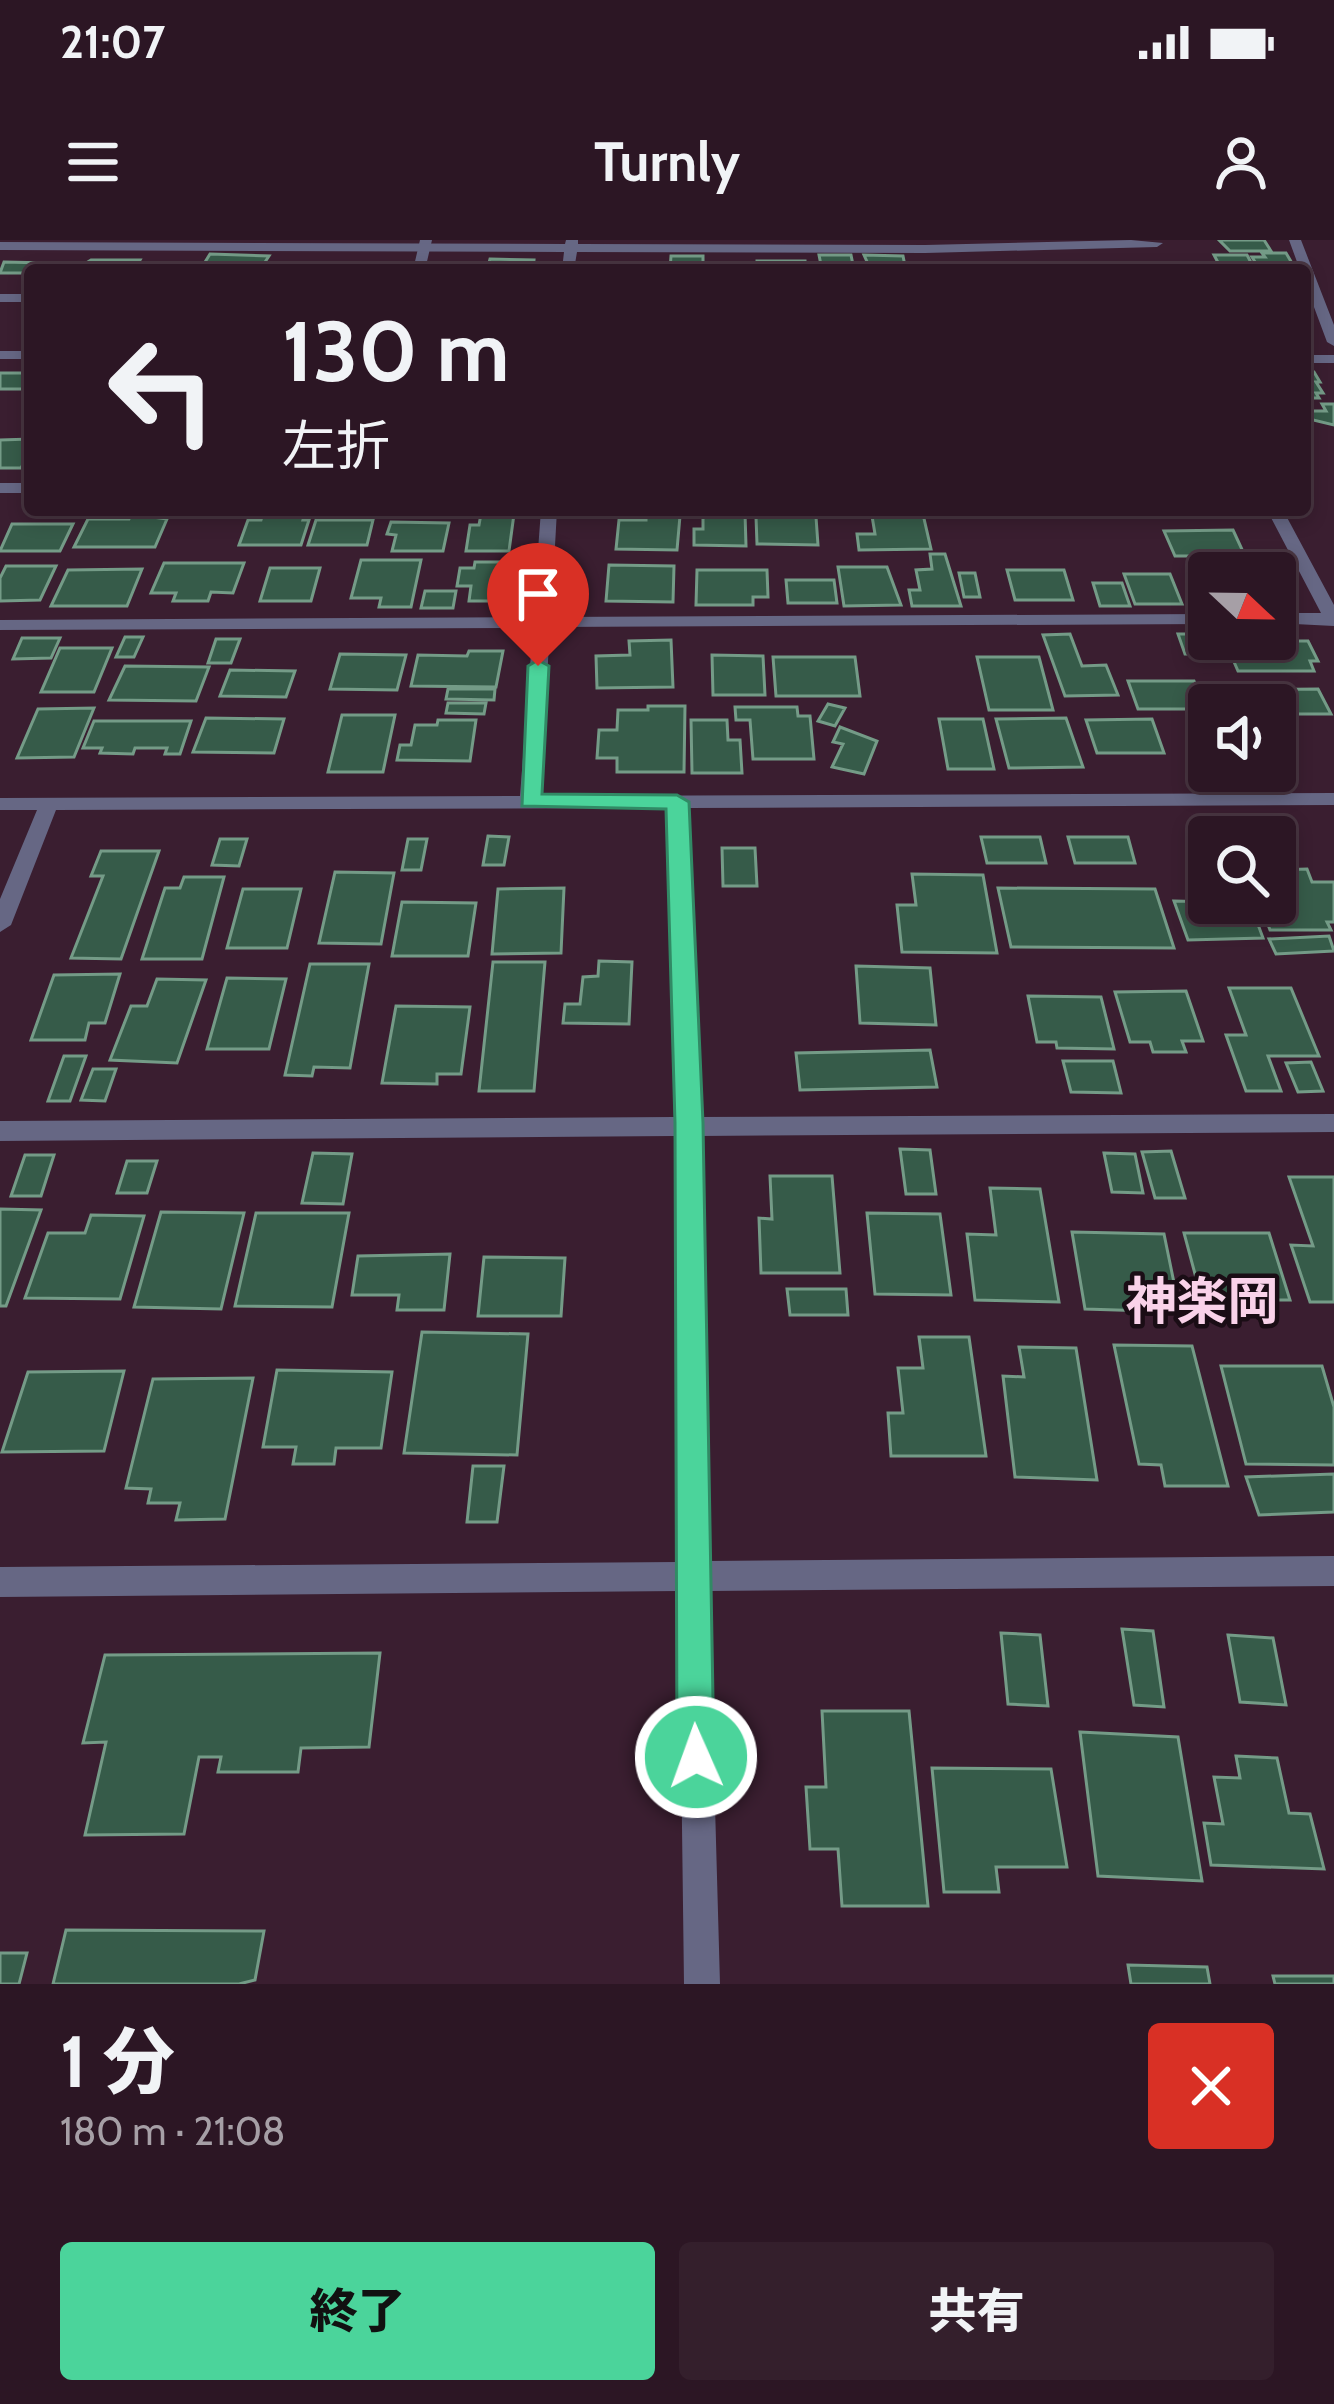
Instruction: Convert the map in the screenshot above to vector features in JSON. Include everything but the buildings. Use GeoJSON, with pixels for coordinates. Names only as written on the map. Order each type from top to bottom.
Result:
{"type":"FeatureCollection","features":[{"type":"Feature","properties":{"kind":"street"},"geometry":{"type":"LineString","coordinates":[[0,246],[572,242],[1158,246]]}},
{"type":"Feature","properties":{"kind":"street"},"geometry":{"type":"LineString","coordinates":[[1311,282],[1334,342]]}},
{"type":"Feature","properties":{"kind":"street"},"geometry":{"type":"LineString","coordinates":[[530,801],[549,516]]}},
{"type":"Feature","properties":{"kind":"street"},"geometry":{"type":"LineString","coordinates":[[1278,516],[1333,619],[1296,618]]}},
{"type":"Feature","properties":{"kind":"street"},"geometry":{"type":"LineString","coordinates":[[0,625],[1188,619]]}},
{"type":"Feature","properties":{"kind":"street"},"geometry":{"type":"LineString","coordinates":[[0,804],[1334,799]]}},
{"type":"Feature","properties":{"kind":"street"},"geometry":{"type":"LineString","coordinates":[[677,802],[689,1123],[691,1576],[702,1984]]}},
{"type":"Feature","properties":{"kind":"street"},"geometry":{"type":"LineString","coordinates":[[0,925],[49,804]]}},
{"type":"Feature","properties":{"kind":"street"},"geometry":{"type":"LineString","coordinates":[[0,1131],[689,1123],[1334,1123]]}},
{"type":"Feature","properties":{"kind":"street"},"geometry":{"type":"LineString","coordinates":[[0,1582],[1334,1571]]}},
{"type":"Feature","properties":{"kind":"district","name":"神楽岡"},"geometry":{"type":"Point","coordinates":[1202,1301]}},
{"type":"Feature","properties":{"kind":"route"},"geometry":{"type":"LineString","coordinates":[[538,666],[530,801],[677,802],[689,1123],[696,1757]]}}]}
